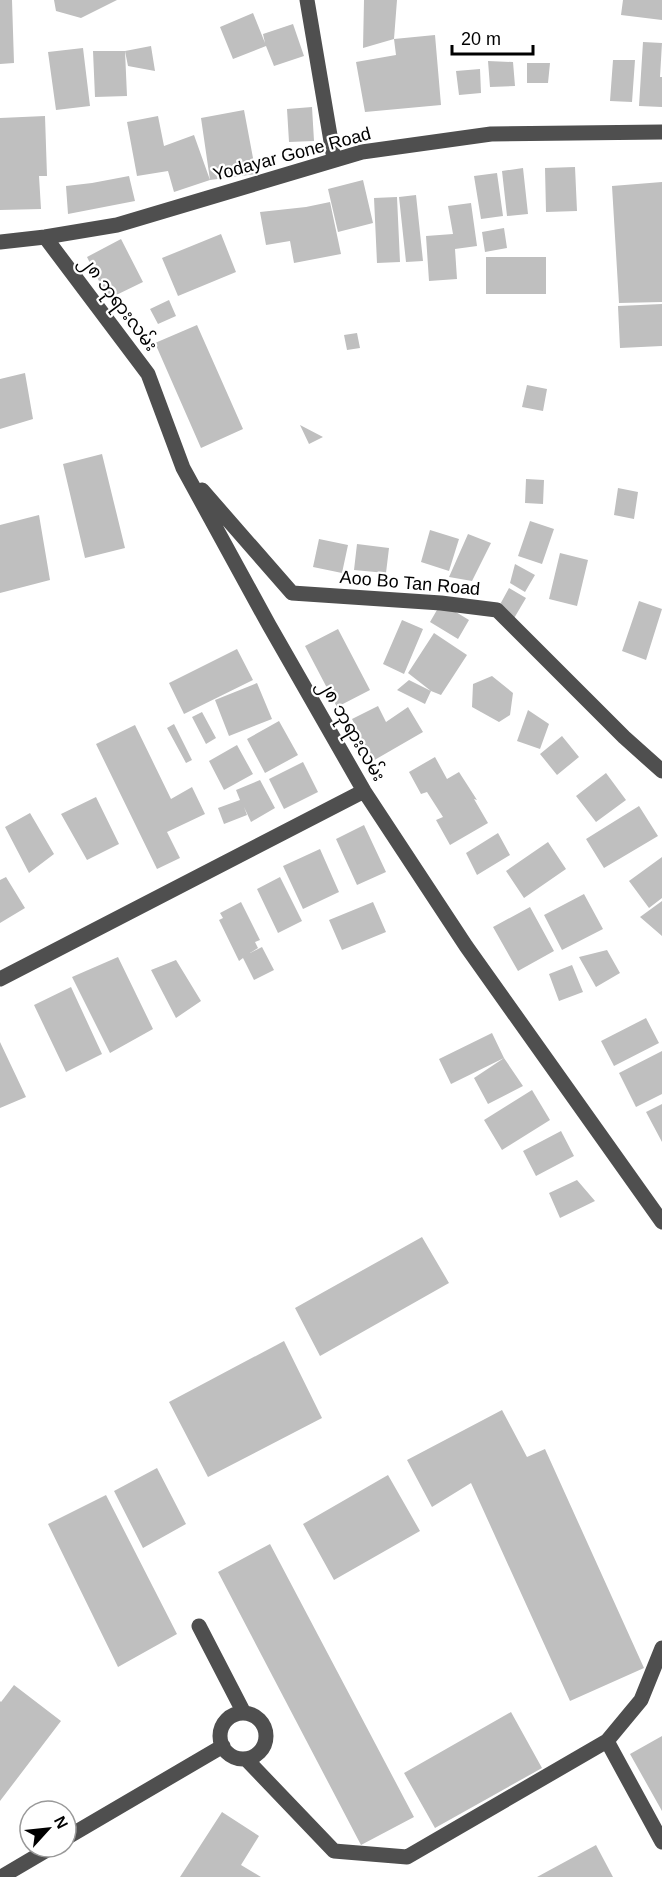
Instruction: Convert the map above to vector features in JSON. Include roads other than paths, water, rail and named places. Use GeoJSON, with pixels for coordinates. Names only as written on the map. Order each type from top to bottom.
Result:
{"type":"FeatureCollection","features":[{"type":"Feature","properties":{"kind":"street"},"geometry":{"type":"LineString","coordinates":[[307,0],[334,159]]}},
{"type":"Feature","properties":{"kind":"street","name":"Yodayar Gone Road"},"geometry":{"type":"LineString","coordinates":[[0,242],[117,225],[362,152],[491,134],[662,132]]}},
{"type":"Feature","properties":{"kind":"street","name":"၂၈ ဘုရားလမ်း"},"geometry":{"type":"LineString","coordinates":[[45,237],[148,374],[183,468],[268,625],[364,791],[466,946],[662,1222]]}},
{"type":"Feature","properties":{"kind":"street","name":"Aoo Bo Tan Road"},"geometry":{"type":"LineString","coordinates":[[183,468],[292,593],[441,603],[497,610],[624,737],[662,771]]}},
{"type":"Feature","properties":{"kind":"street"},"geometry":{"type":"LineString","coordinates":[[0,979],[364,791]]}},
{"type":"Feature","properties":{"kind":"street"},"geometry":{"type":"LineString","coordinates":[[199,1626],[244,1713]]}},
{"type":"Feature","properties":{"kind":"street"},"geometry":{"type":"LineString","coordinates":[[246,1759],[259,1753],[264,1746],[266,1732],[258,1719],[252,1715],[236,1714],[224,1723],[221,1730],[220,1738],[223,1746],[232,1756],[246,1759],[334,1851],[407,1857],[607,1741],[641,1700],[662,1648]]}},
{"type":"Feature","properties":{"kind":"street"},"geometry":{"type":"LineString","coordinates":[[607,1741],[662,1842]]}},
{"type":"Feature","properties":{"kind":"street"},"geometry":{"type":"LineString","coordinates":[[78,1831],[223,1746]]}},
{"type":"Feature","properties":{"kind":"street"},"geometry":{"type":"LineString","coordinates":[[1,1877],[32,1859]]}}]}
